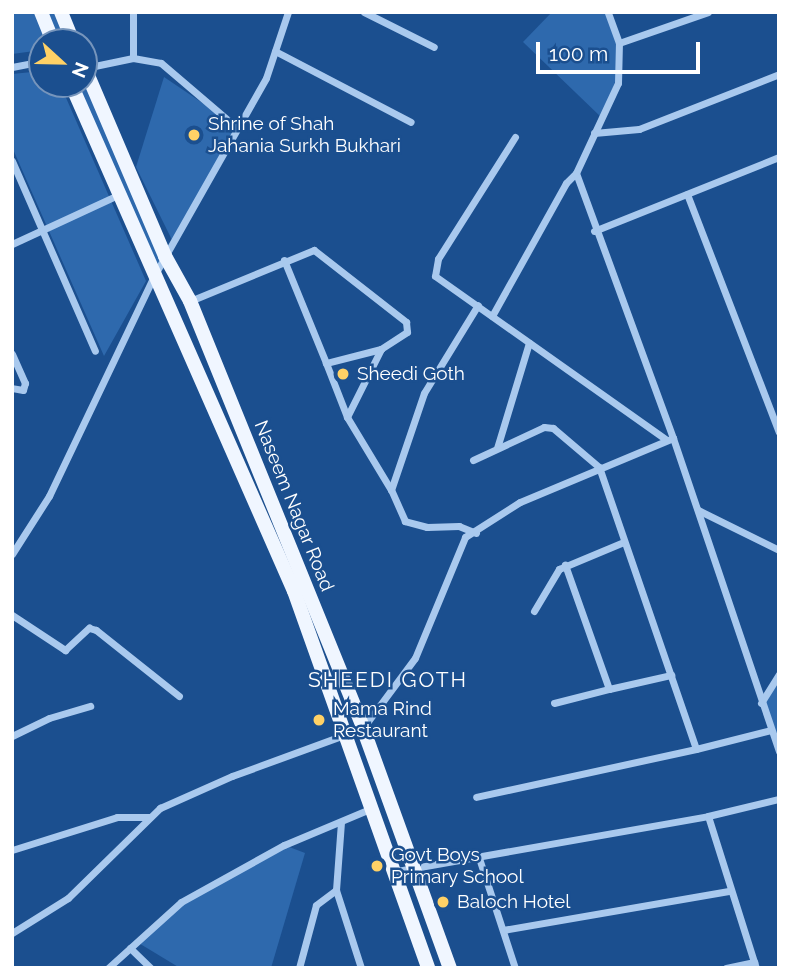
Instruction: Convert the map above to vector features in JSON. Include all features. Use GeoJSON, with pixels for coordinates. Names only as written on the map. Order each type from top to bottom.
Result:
{"type":"FeatureCollection","features":[{"type":"Feature","properties":{"kind":"main road","name":"Naseem Nagar Road"},"geometry":{"type":"LineString","coordinates":[[77,98],[294,591],[397,871],[428,968]]}},
{"type":"Feature","properties":{"kind":"main road","name":"Naseem Nagar Road"},"geometry":{"type":"LineString","coordinates":[[97,98],[165,256],[190,301],[363,728],[450,968]]}},
{"type":"Feature","properties":{"kind":"street"},"geometry":{"type":"LineString","coordinates":[[133,12],[133,58]]}},
{"type":"Feature","properties":{"kind":"street"},"geometry":{"type":"LineString","coordinates":[[12,554],[49,496],[165,256],[237,128],[275,51],[288,12]]}},
{"type":"Feature","properties":{"kind":"street"},"geometry":{"type":"LineString","coordinates":[[363,12],[435,47]]}},
{"type":"Feature","properties":{"kind":"street"},"geometry":{"type":"LineString","coordinates":[[492,316],[566,183],[576,173],[618,83],[620,43],[608,12]]}},
{"type":"Feature","properties":{"kind":"street"},"geometry":{"type":"LineString","coordinates":[[620,43],[708,12]]}},
{"type":"Feature","properties":{"kind":"street"},"geometry":{"type":"LineString","coordinates":[[275,51],[411,122]]}},
{"type":"Feature","properties":{"kind":"street"},"geometry":{"type":"LineString","coordinates":[[98,64],[133,58],[161,63],[237,128]]}},
{"type":"Feature","properties":{"kind":"street"},"geometry":{"type":"LineString","coordinates":[[594,133],[639,129],[779,74]]}},
{"type":"Feature","properties":{"kind":"street"},"geometry":{"type":"LineString","coordinates":[[515,137],[433,270],[435,276],[669,438]]}},
{"type":"Feature","properties":{"kind":"street"},"geometry":{"type":"LineString","coordinates":[[594,231],[779,157]]}},
{"type":"Feature","properties":{"kind":"street"},"geometry":{"type":"LineString","coordinates":[[12,161],[40,232],[94,351]]}},
{"type":"Feature","properties":{"kind":"street"},"geometry":{"type":"LineString","coordinates":[[576,173],[594,231],[698,510],[779,752]]}},
{"type":"Feature","properties":{"kind":"street"},"geometry":{"type":"LineString","coordinates":[[687,194],[779,432]]}},
{"type":"Feature","properties":{"kind":"street"},"geometry":{"type":"LineString","coordinates":[[12,244],[118,195]]}},
{"type":"Feature","properties":{"kind":"street"},"geometry":{"type":"LineString","coordinates":[[190,301],[309,249],[320,252],[406,322],[407,332],[381,349],[326,363]]}},
{"type":"Feature","properties":{"kind":"street"},"geometry":{"type":"LineString","coordinates":[[284,260],[347,417],[391,490],[405,521],[427,527],[459,526],[475,533]]}},
{"type":"Feature","properties":{"kind":"street"},"geometry":{"type":"LineString","coordinates":[[391,490],[424,393],[478,305]]}},
{"type":"Feature","properties":{"kind":"street"},"geometry":{"type":"LineString","coordinates":[[497,448],[530,343]]}},
{"type":"Feature","properties":{"kind":"street"},"geometry":{"type":"LineString","coordinates":[[347,417],[381,349]]}},
{"type":"Feature","properties":{"kind":"street"},"geometry":{"type":"LineString","coordinates":[[12,354],[24,387],[12,388]]}},
{"type":"Feature","properties":{"kind":"street"},"geometry":{"type":"LineString","coordinates":[[473,460],[544,426],[553,428],[598,467],[696,749]]}},
{"type":"Feature","properties":{"kind":"street"},"geometry":{"type":"LineString","coordinates":[[12,933],[68,898],[149,817],[232,776],[363,728],[415,658],[465,537],[520,502],[669,438]]}},
{"type":"Feature","properties":{"kind":"street"},"geometry":{"type":"LineString","coordinates":[[698,510],[779,550]]}},
{"type":"Feature","properties":{"kind":"street"},"geometry":{"type":"LineString","coordinates":[[534,611],[565,565],[624,542]]}},
{"type":"Feature","properties":{"kind":"street"},"geometry":{"type":"LineString","coordinates":[[565,565],[609,689]]}},
{"type":"Feature","properties":{"kind":"street"},"geometry":{"type":"LineString","coordinates":[[12,615],[65,650],[89,628],[96,630],[179,696]]}},
{"type":"Feature","properties":{"kind":"street"},"geometry":{"type":"LineString","coordinates":[[761,703],[779,674]]}},
{"type":"Feature","properties":{"kind":"street"},"geometry":{"type":"LineString","coordinates":[[554,703],[671,675]]}},
{"type":"Feature","properties":{"kind":"street"},"geometry":{"type":"LineString","coordinates":[[12,736],[49,718],[90,706]]}},
{"type":"Feature","properties":{"kind":"street"},"geometry":{"type":"LineString","coordinates":[[476,797],[771,730]]}},
{"type":"Feature","properties":{"kind":"street"},"geometry":{"type":"LineString","coordinates":[[397,871],[708,816],[779,799]]}},
{"type":"Feature","properties":{"kind":"street"},"geometry":{"type":"LineString","coordinates":[[108,968],[181,902],[284,845],[372,807]]}},
{"type":"Feature","properties":{"kind":"street"},"geometry":{"type":"LineString","coordinates":[[708,816],[729,891],[755,965],[726,968]]}},
{"type":"Feature","properties":{"kind":"street"},"geometry":{"type":"LineString","coordinates":[[12,850],[117,817],[149,817]]}},
{"type":"Feature","properties":{"kind":"street"},"geometry":{"type":"LineString","coordinates":[[341,822],[336,890],[361,968]]}},
{"type":"Feature","properties":{"kind":"street"},"geometry":{"type":"LineString","coordinates":[[479,858],[515,968]]}},
{"type":"Feature","properties":{"kind":"street"},"geometry":{"type":"LineString","coordinates":[[299,968],[316,905],[336,890]]}},
{"type":"Feature","properties":{"kind":"street"},"geometry":{"type":"LineString","coordinates":[[502,930],[729,891]]}},
{"type":"Feature","properties":{"kind":"street"},"geometry":{"type":"LineString","coordinates":[[130,948],[151,968]]}},
{"type":"Feature","properties":{"kind":"shaded area"},"geometry":{"type":"Polygon","coordinates":[[[12,12],[61,12],[67,28],[28,28],[28,52],[12,54],[12,12]]]}},
{"type":"Feature","properties":{"kind":"shaded area"},"geometry":{"type":"Polygon","coordinates":[[[552,12],[608,12],[622,63],[602,118],[523,42],[552,12]]]}},
{"type":"Feature","properties":{"kind":"shaded area"},"geometry":{"type":"Polygon","coordinates":[[[28,72],[28,98],[66,98],[146,281],[104,356],[12,147],[12,74],[28,72]]]}},
{"type":"Feature","properties":{"kind":"shaded area"},"geometry":{"type":"Polygon","coordinates":[[[164,77],[238,127],[173,242],[136,167],[164,77]]]}},
{"type":"Feature","properties":{"kind":"shaded area"},"geometry":{"type":"Polygon","coordinates":[[[77,98],[97,98],[165,256],[154,276],[77,98]]]}},
{"type":"Feature","properties":{"kind":"shaded area"},"geometry":{"type":"Polygon","coordinates":[[[779,674],[779,752],[761,703],[779,674]]]}},
{"type":"Feature","properties":{"kind":"shaded area"},"geometry":{"type":"Polygon","coordinates":[[[284,845],[305,853],[271,968],[180,968],[137,942],[181,902],[284,845]]]}},
{"type":"Feature","properties":{"kind":"place","name":"Shrine of Shah Jahania Surkh Bukhari"},"geometry":{"type":"Point","coordinates":[194,135]}},
{"type":"Feature","properties":{"kind":"place","name":"Sheedi Goth"},"geometry":{"type":"Point","coordinates":[343,374]}},
{"type":"Feature","properties":{"kind":"place","name":"Mama Rind Restaurant"},"geometry":{"type":"Point","coordinates":[319,720]}},
{"type":"Feature","properties":{"kind":"place","name":"Govt Boys Primary School"},"geometry":{"type":"Point","coordinates":[377,866]}},
{"type":"Feature","properties":{"kind":"place","name":"Baloch Hotel"},"geometry":{"type":"Point","coordinates":[443,902]}},
{"type":"Feature","properties":{"kind":"district","name":"SHEEDI GOTH"},"geometry":{"type":"Point","coordinates":[388,680]}}]}
